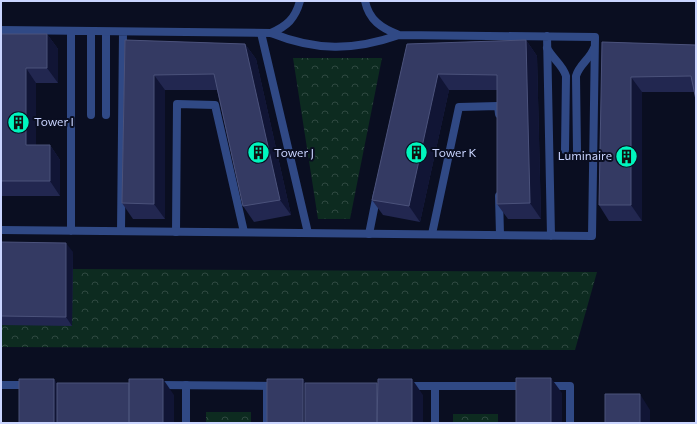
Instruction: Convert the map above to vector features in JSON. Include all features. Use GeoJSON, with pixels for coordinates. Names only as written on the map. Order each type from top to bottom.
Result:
{"type":"FeatureCollection","features":[{"type":"Feature","properties":{"kind":"street"},"geometry":{"type":"LineString","coordinates":[[271,33],[285,26],[290,21],[298,8],[300,1]]}},
{"type":"Feature","properties":{"kind":"street"},"geometry":{"type":"LineString","coordinates":[[1,230],[592,236],[595,37],[546,36],[409,38],[389,31],[370,16],[365,1]]}},
{"type":"Feature","properties":{"kind":"street"},"geometry":{"type":"LineString","coordinates":[[1,30],[271,33],[302,44],[335,47],[368,44],[399,35]]}},
{"type":"Feature","properties":{"kind":"street"},"geometry":{"type":"LineString","coordinates":[[71,31],[71,231]]}},
{"type":"Feature","properties":{"kind":"street"},"geometry":{"type":"LineString","coordinates":[[91,31],[91,115]]}},
{"type":"Feature","properties":{"kind":"street"},"geometry":{"type":"LineString","coordinates":[[106,32],[106,115]]}},
{"type":"Feature","properties":{"kind":"street"},"geometry":{"type":"LineString","coordinates":[[121,231],[123,32]]}},
{"type":"Feature","properties":{"kind":"street"},"geometry":{"type":"LineString","coordinates":[[261,33],[308,233]]}},
{"type":"Feature","properties":{"kind":"street"},"geometry":{"type":"LineString","coordinates":[[546,36],[552,236]]}},
{"type":"Feature","properties":{"kind":"street"},"geometry":{"type":"LineString","coordinates":[[547,48],[553,58],[561,66],[566,76],[565,150]]}},
{"type":"Feature","properties":{"kind":"street"},"geometry":{"type":"LineString","coordinates":[[577,151],[576,76],[577,70],[589,58],[594,48]]}},
{"type":"Feature","properties":{"kind":"street"},"geometry":{"type":"LineString","coordinates":[[176,232],[177,104],[215,105],[244,232]]}},
{"type":"Feature","properties":{"kind":"street"},"geometry":{"type":"LineString","coordinates":[[432,234],[459,107],[498,106],[499,121]]}},
{"type":"Feature","properties":{"kind":"street"},"geometry":{"type":"LineString","coordinates":[[369,234],[378,188]]}},
{"type":"Feature","properties":{"kind":"street"},"geometry":{"type":"LineString","coordinates":[[499,190],[500,235]]}},
{"type":"Feature","properties":{"kind":"street"},"geometry":{"type":"LineString","coordinates":[[1,385],[21,389],[36,385]]}},
{"type":"Feature","properties":{"kind":"street"},"geometry":{"type":"LineString","coordinates":[[146,385],[290,386]]}},
{"type":"Feature","properties":{"kind":"street"},"geometry":{"type":"LineString","coordinates":[[186,386],[186,423]]}},
{"type":"Feature","properties":{"kind":"street"},"geometry":{"type":"LineString","coordinates":[[267,386],[267,423]]}},
{"type":"Feature","properties":{"kind":"street"},"geometry":{"type":"LineString","coordinates":[[396,386],[435,386],[516,390],[535,386],[570,386],[570,423]]}},
{"type":"Feature","properties":{"kind":"street"},"geometry":{"type":"LineString","coordinates":[[435,386],[435,423]]}},
{"type":"Feature","properties":{"kind":"green space"},"geometry":{"type":"Polygon","coordinates":[[[293,58],[382,58],[350,219],[318,219],[293,58]]]}},
{"type":"Feature","properties":{"kind":"green space"},"geometry":{"type":"Polygon","coordinates":[[[72,269],[597,272],[575,350],[1,347],[1,325],[72,269]]]}},
{"type":"Feature","properties":{"kind":"green space"},"geometry":{"type":"Polygon","coordinates":[[[206,412],[251,412],[251,423],[206,423],[206,412]]]}},
{"type":"Feature","properties":{"kind":"green space"},"geometry":{"type":"Polygon","coordinates":[[[453,414],[498,414],[498,423],[453,423],[453,414]]]}},
{"type":"Feature","properties":{"kind":"building","name":"Tower I"},"geometry":{"type":"Polygon","coordinates":[[[1,34],[47,34],[47,68],[26,68],[26,145],[50,145],[50,181],[1,181],[1,34]]]}},
{"type":"Feature","properties":{"kind":"building","name":"Tower J"},"geometry":{"type":"Polygon","coordinates":[[[125,40],[245,44],[280,200],[243,206],[214,74],[154,75],[154,204],[122,203],[125,40]]]}},
{"type":"Feature","properties":{"kind":"building"},"geometry":{"type":"Polygon","coordinates":[[[526,40],[530,203],[497,204],[497,75],[438,74],[409,206],[372,200],[407,44],[526,40]]]}},
{"type":"Feature","properties":{"kind":"building"},"geometry":{"type":"Polygon","coordinates":[[[602,42],[696,45],[696,100],[691,76],[631,77],[631,205],[599,205],[602,42]]]}},
{"type":"Feature","properties":{"kind":"building"},"geometry":{"type":"Polygon","coordinates":[[[1,242],[66,243],[66,317],[1,316],[1,242]]]}},
{"type":"Feature","properties":{"kind":"building"},"geometry":{"type":"Polygon","coordinates":[[[516,378],[551,378],[551,423],[516,423],[516,378]]]}},
{"type":"Feature","properties":{"kind":"building"},"geometry":{"type":"Polygon","coordinates":[[[19,379],[54,379],[54,423],[19,423],[19,379]]]}},
{"type":"Feature","properties":{"kind":"building"},"geometry":{"type":"Polygon","coordinates":[[[129,379],[163,379],[163,423],[129,423],[129,379]]]}},
{"type":"Feature","properties":{"kind":"building"},"geometry":{"type":"Polygon","coordinates":[[[267,379],[303,379],[303,423],[267,423],[267,379]]]}},
{"type":"Feature","properties":{"kind":"building"},"geometry":{"type":"Polygon","coordinates":[[[378,379],[412,379],[412,423],[377,423],[378,379]]]}},
{"type":"Feature","properties":{"kind":"building"},"geometry":{"type":"Polygon","coordinates":[[[57,383],[129,383],[129,423],[57,423],[57,383]]]}},
{"type":"Feature","properties":{"kind":"building"},"geometry":{"type":"Polygon","coordinates":[[[305,383],[377,383],[377,423],[305,423],[305,383]]]}},
{"type":"Feature","properties":{"kind":"building"},"geometry":{"type":"Polygon","coordinates":[[[605,394],[640,394],[640,423],[605,423],[605,394]]]}},
{"type":"Feature","properties":{"kind":"place","name":"Tower I"},"geometry":{"type":"Point","coordinates":[19,122]}},
{"type":"Feature","properties":{"kind":"place","name":"Tower J"},"geometry":{"type":"Point","coordinates":[258,153]}},
{"type":"Feature","properties":{"kind":"place","name":"Tower K"},"geometry":{"type":"Point","coordinates":[416,153]}},
{"type":"Feature","properties":{"kind":"place","name":"Luminaire"},"geometry":{"type":"Point","coordinates":[627,156]}}]}
